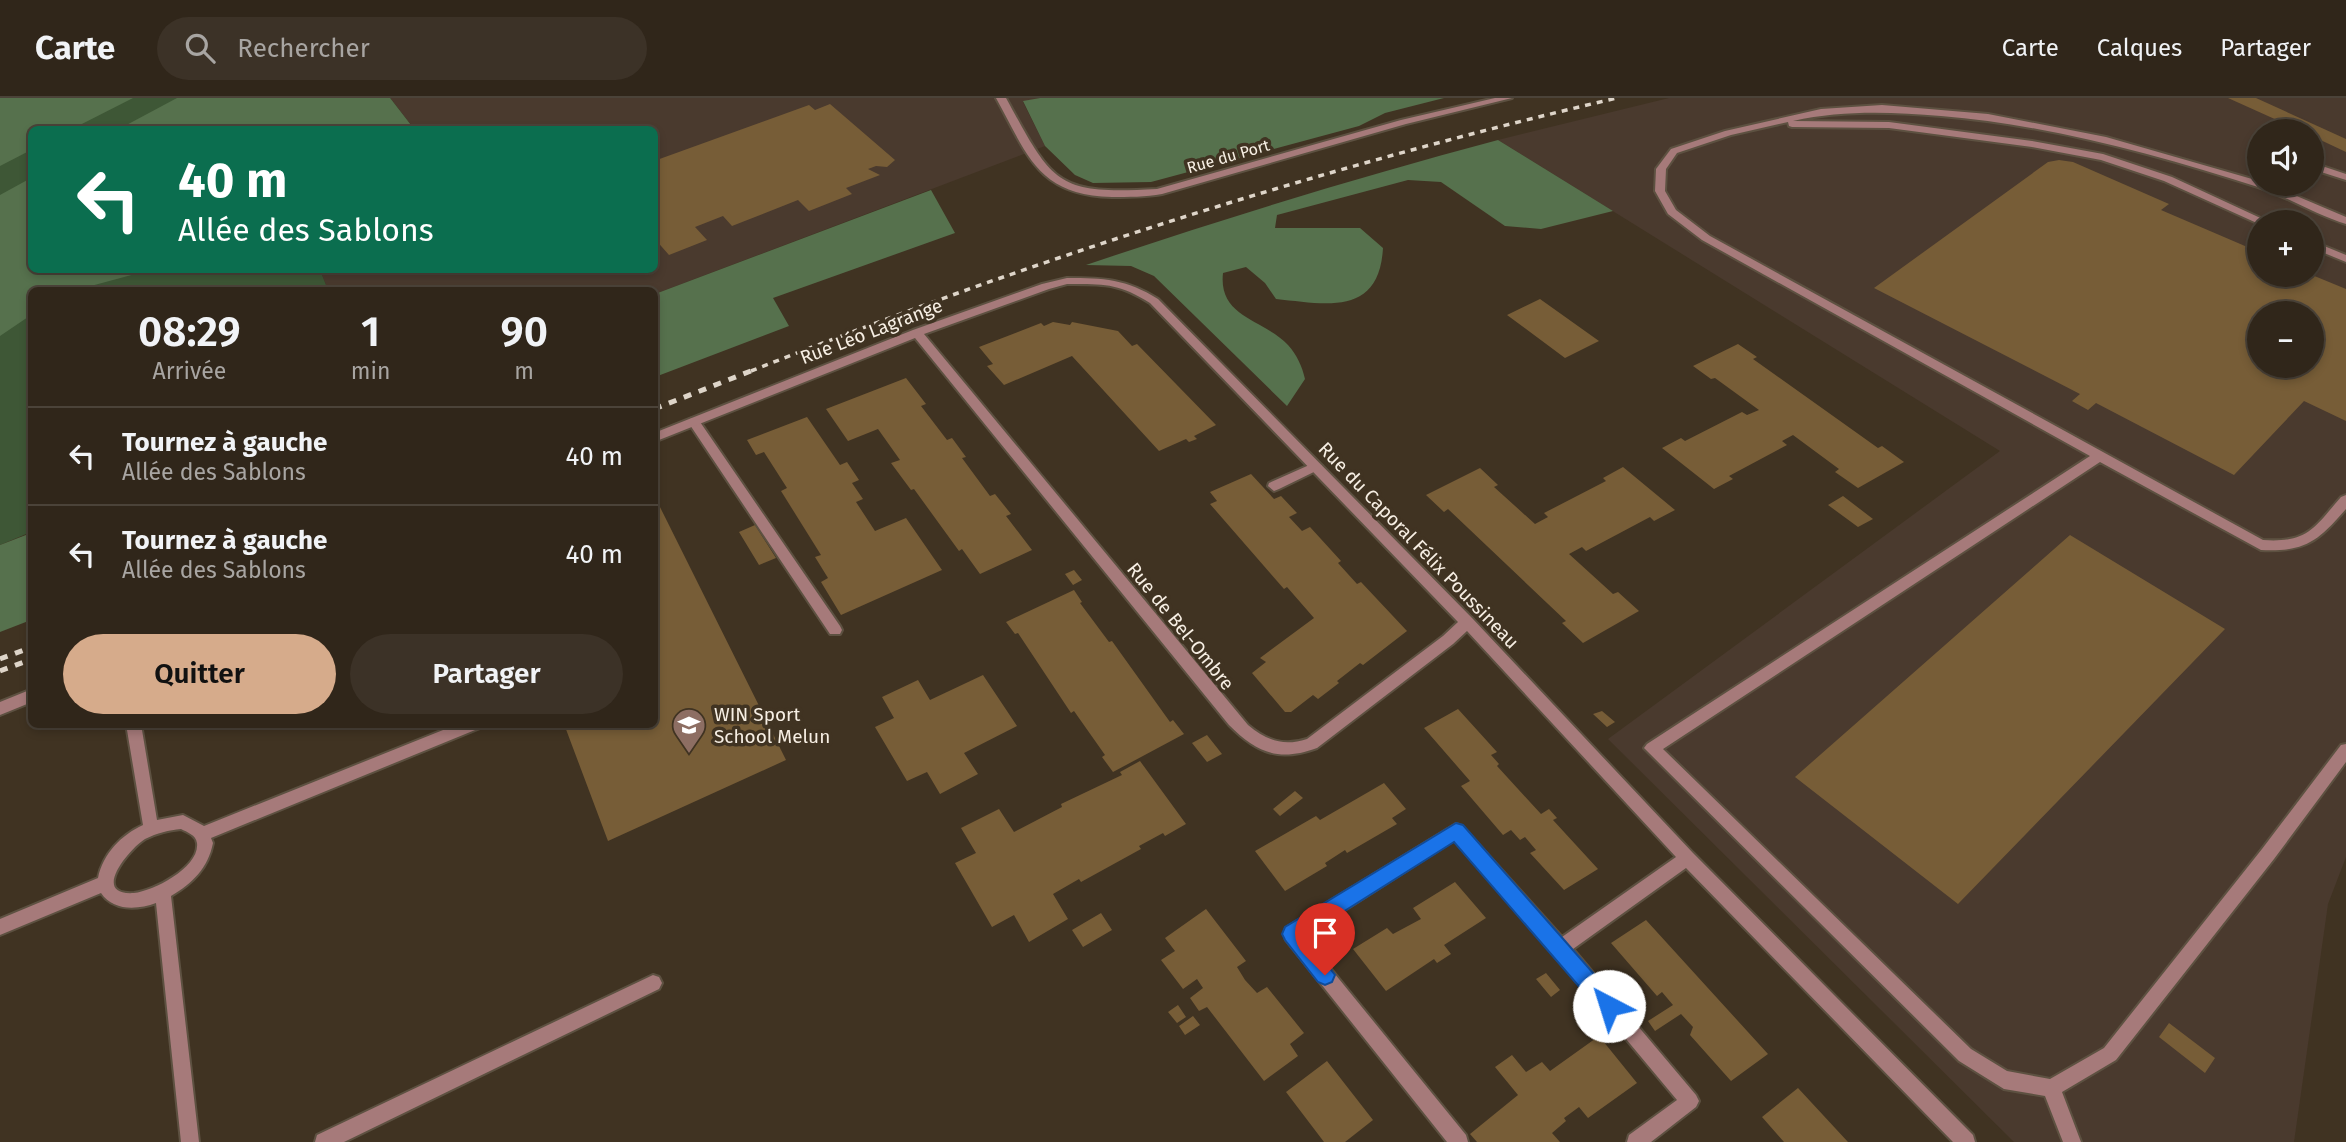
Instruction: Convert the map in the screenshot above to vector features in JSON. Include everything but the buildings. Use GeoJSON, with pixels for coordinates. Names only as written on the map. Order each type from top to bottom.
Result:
{"type":"FeatureCollection","features":[{"type":"Feature","properties":{"kind":"street","name":"Rue du Port"},"geometry":{"type":"LineString","coordinates":[[1001,98],[1038,165],[1059,185],[1085,194],[1120,195],[1158,192],[1405,122],[1507,98]]}},
{"type":"Feature","properties":{"kind":"street"},"geometry":{"type":"LineString","coordinates":[[2346,221],[2264,186],[2106,141],[1988,117],[1882,108],[1821,112],[1728,133],[1674,151],[1661,169],[1660,191],[1672,212],[1706,238],[2261,545],[2287,548],[2309,542],[2346,500]]}},
{"type":"Feature","properties":{"kind":"street"},"geometry":{"type":"LineString","coordinates":[[1770,124],[1889,125],[2032,144],[2103,157],[2168,179],[2247,214]]}},
{"type":"Feature","properties":{"kind":"street"},"geometry":{"type":"LineString","coordinates":[[2324,172],[2346,177]]}},
{"type":"Feature","properties":{"kind":"street"},"geometry":{"type":"LineString","coordinates":[[2324,249],[2346,259]]}},
{"type":"Feature","properties":{"kind":"street","name":"Rue Léo Lagrange"},"geometry":{"type":"LineString","coordinates":[[658,436],[917,333],[1046,286],[1067,281],[1107,281]]}},
{"type":"Feature","properties":{"kind":"street","name":"Rue du Caporal Félix Poussineau"},"geometry":{"type":"LineString","coordinates":[[1107,281],[1133,288],[1154,301],[1468,622],[1687,858],[1966,1142]]}},
{"type":"Feature","properties":{"kind":"street","name":"Rue de Bel-Ombre"},"geometry":{"type":"LineString","coordinates":[[917,333],[1247,735],[1274,749],[1295,751],[1312,744],[1468,622]]}},
{"type":"Feature","properties":{"kind":"street"},"geometry":{"type":"LineString","coordinates":[[694,422],[835,631]]}},
{"type":"Feature","properties":{"kind":"street"},"geometry":{"type":"LineString","coordinates":[[2100,456],[1652,748],[1965,1055],[2004,1080],[2051,1088],[2110,1054],[2268,854],[2346,750]]}},
{"type":"Feature","properties":{"kind":"street"},"geometry":{"type":"LineString","coordinates":[[1274,486],[1316,466]]}},
{"type":"Feature","properties":{"kind":"street"},"geometry":{"type":"LineString","coordinates":[[0,709],[28,697]]}},
{"type":"Feature","properties":{"kind":"street"},"geometry":{"type":"LineString","coordinates":[[134,728],[151,828]]}},
{"type":"Feature","properties":{"kind":"street"},"geometry":{"type":"LineString","coordinates":[[202,834],[465,728]]}},
{"type":"Feature","properties":{"kind":"street"},"geometry":{"type":"LineString","coordinates":[[183,822],[195,826],[202,834],[205,845],[192,872],[163,894],[147,900],[119,899],[110,892],[106,883],[107,871],[118,852],[136,836],[151,828],[183,822]]}},
{"type":"Feature","properties":{"kind":"street"},"geometry":{"type":"LineString","coordinates":[[1458,1142],[1292,934],[1456,831],[1561,948],[1690,1101],[1636,1142]]}},
{"type":"Feature","properties":{"kind":"street"},"geometry":{"type":"LineString","coordinates":[[1561,948],[1687,858]]}},
{"type":"Feature","properties":{"kind":"street"},"geometry":{"type":"LineString","coordinates":[[0,928],[106,883]]}},
{"type":"Feature","properties":{"kind":"street"},"geometry":{"type":"LineString","coordinates":[[163,894],[190,1142]]}},
{"type":"Feature","properties":{"kind":"street"},"geometry":{"type":"LineString","coordinates":[[324,1142],[653,983]]}},
{"type":"Feature","properties":{"kind":"street"},"geometry":{"type":"LineString","coordinates":[[2051,1088],[2072,1142]]}},
{"type":"Feature","properties":{"kind":"shaded area"},"geometry":{"type":"Polygon","coordinates":[[[390,98],[1040,98],[1023,102],[1045,146],[658,293],[658,287],[327,287],[321,273],[658,273],[658,126],[412,126],[390,98]]]}},
{"type":"Feature","properties":{"kind":"shaded area"},"geometry":{"type":"Polygon","coordinates":[[[1669,98],[2346,98],[2346,857],[2328,904],[2294,1142],[2014,1142],[1608,739],[2000,451],[1498,140],[1669,98]]]}},
{"type":"Feature","properties":{"kind":"green space"},"geometry":{"type":"Polygon","coordinates":[[[0,98],[390,98],[412,126],[28,126],[28,273],[321,273],[327,287],[28,287],[28,533],[0,545],[0,98]]]}},
{"type":"Feature","properties":{"kind":"green space"},"geometry":{"type":"Polygon","coordinates":[[[0,98],[133,98],[78,126],[28,126],[28,152],[0,166],[0,98]]]}},
{"type":"Feature","properties":{"kind":"green space"},"geometry":{"type":"Polygon","coordinates":[[[177,98],[390,98],[412,126],[125,126],[177,98]]]}},
{"type":"Feature","properties":{"kind":"green space"},"geometry":{"type":"Polygon","coordinates":[[[1040,98],[1444,98],[1385,113],[1359,126],[1151,182],[1093,183],[1075,175],[1045,146],[1023,101],[1040,98]]]}},
{"type":"Feature","properties":{"kind":"green space"},"geometry":{"type":"Polygon","coordinates":[[[1498,140],[1613,211],[1541,229],[1505,226],[1441,182],[1408,180],[1277,215],[1275,228],[1360,228],[1383,248],[1379,270],[1372,286],[1361,296],[1347,301],[1313,303],[1276,299],[1265,283],[1246,267],[1223,273],[1223,288],[1235,309],[1278,336],[1299,361],[1305,379],[1287,406],[1154,276],[1131,266],[1086,265],[1291,199],[1498,140]]]}},
{"type":"Feature","properties":{"kind":"green space"},"geometry":{"type":"Polygon","coordinates":[[[28,180],[28,273],[139,273],[87,287],[28,287],[28,317],[0,336],[0,195],[28,180]]]}},
{"type":"Feature","properties":{"kind":"green space"},"geometry":{"type":"Polygon","coordinates":[[[931,190],[955,233],[773,298],[789,326],[658,376],[658,293],[931,190]]]}},
{"type":"Feature","properties":{"kind":"green space"},"geometry":{"type":"Polygon","coordinates":[[[28,534],[28,621],[0,632],[0,545],[28,534]]]}},
{"type":"Feature","properties":{"kind":"railway"},"geometry":{"type":"LineString","coordinates":[[751,371],[964,291],[1180,218],[1397,154],[1617,98]]}},
{"type":"Feature","properties":{"kind":"railway"},"geometry":{"type":"LineString","coordinates":[[658,407],[756,369]]}},
{"type":"Feature","properties":{"kind":"railway"},"geometry":{"type":"LineString","coordinates":[[0,659],[28,648]]}},
{"type":"Feature","properties":{"kind":"railway"},"geometry":{"type":"LineString","coordinates":[[0,671],[28,660]]}},
{"type":"Feature","properties":{"kind":"place","name":"WIN Sport School Melun"},"geometry":{"type":"Point","coordinates":[689,755]}},
{"type":"Feature","properties":{"kind":"route"},"geometry":{"type":"LineString","coordinates":[[1325,975],[1292,934],[1456,831],[1609,1006]]}}]}
